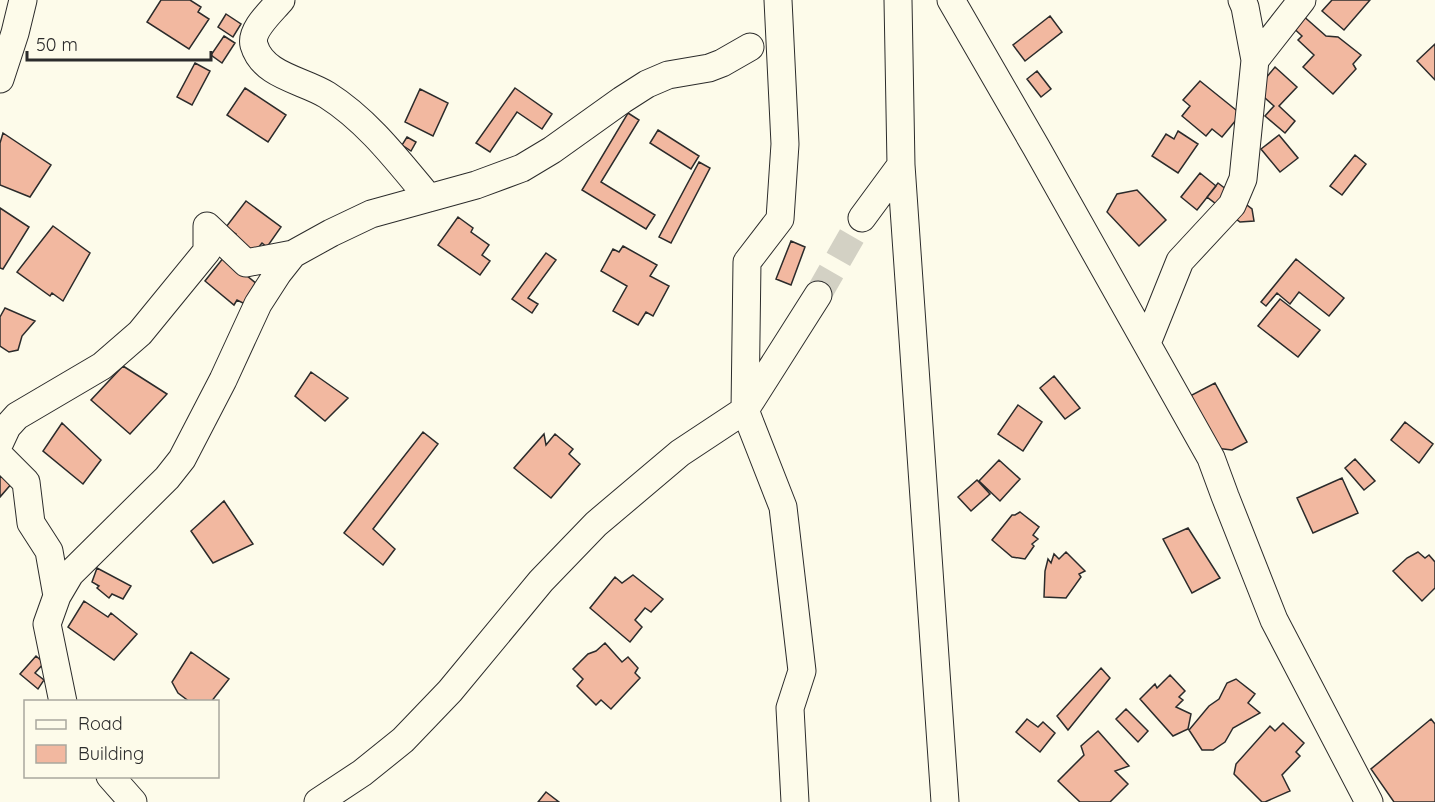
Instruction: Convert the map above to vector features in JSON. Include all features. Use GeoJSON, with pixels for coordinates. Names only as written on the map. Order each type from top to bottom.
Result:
{"type":"FeatureCollection","features":[{"type":"Feature","properties":{"kind":"street"},"geometry":{"type":"LineString","coordinates":[[0,79],[23,0]]}},
{"type":"Feature","properties":{"kind":"street"},"geometry":{"type":"LineString","coordinates":[[281,0],[254,33],[253,43],[260,59],[275,71],[326,94],[362,123],[388,149],[429,198]]}},
{"type":"Feature","properties":{"kind":"street"},"geometry":{"type":"LineString","coordinates":[[778,0],[785,144],[780,219],[747,262],[745,410],[783,507],[802,671],[790,708],[795,802]]}},
{"type":"Feature","properties":{"kind":"street"},"geometry":{"type":"LineString","coordinates":[[898,0],[901,165],[945,802]]}},
{"type":"Feature","properties":{"kind":"street"},"geometry":{"type":"LineString","coordinates":[[951,0],[1211,458],[1274,620],[1368,802]]}},
{"type":"Feature","properties":{"kind":"street"},"geometry":{"type":"LineString","coordinates":[[1147,343],[1180,261],[1232,205],[1243,178],[1255,60],[1242,0]]}},
{"type":"Feature","properties":{"kind":"street"},"geometry":{"type":"LineString","coordinates":[[1255,60],[1302,0]]}},
{"type":"Feature","properties":{"kind":"street"},"geometry":{"type":"LineString","coordinates":[[0,441],[7,427],[17,416],[102,366],[140,333],[207,251],[207,226],[246,263],[293,254],[371,214],[476,185],[522,168],[647,84],[668,75],[709,69],[750,47]]}},
{"type":"Feature","properties":{"kind":"street"},"geometry":{"type":"LineString","coordinates":[[862,218],[901,165]]}},
{"type":"Feature","properties":{"kind":"street"},"geometry":{"type":"LineString","coordinates":[[63,700],[47,624],[57,596],[70,574],[167,478],[182,459],[223,380],[258,304],[293,254]]}},
{"type":"Feature","properties":{"kind":"street"},"geometry":{"type":"LineString","coordinates":[[318,802],[362,773],[403,740],[450,691],[541,581],[596,524],[680,453],[745,410],[818,295]]}},
{"type":"Feature","properties":{"kind":"street"},"geometry":{"type":"LineString","coordinates":[[0,456],[26,482],[31,523],[49,551],[57,596]]}},
{"type":"Feature","properties":{"kind":"street"},"geometry":{"type":"LineString","coordinates":[[111,778],[133,802]]}},
{"type":"Feature","properties":{"kind":"building"},"geometry":{"type":"Polygon","coordinates":[[[161,0],[190,0],[201,7],[198,12],[209,19],[189,49],[147,22],[161,0]]]}},
{"type":"Feature","properties":{"kind":"building"},"geometry":{"type":"Polygon","coordinates":[[[1332,0],[1370,0],[1344,30],[1322,11],[1332,0]]]}},
{"type":"Feature","properties":{"kind":"building"},"geometry":{"type":"Polygon","coordinates":[[[226,14],[241,24],[233,37],[218,27],[226,14]]]}},
{"type":"Feature","properties":{"kind":"building"},"geometry":{"type":"Polygon","coordinates":[[[1301,14],[1326,36],[1338,37],[1361,55],[1353,64],[1356,69],[1333,94],[1303,67],[1314,55],[1298,40],[1302,36],[1287,22],[1301,14]]]}},
{"type":"Feature","properties":{"kind":"building"},"geometry":{"type":"Polygon","coordinates":[[[1050,16],[1062,32],[1025,61],[1013,45],[1050,16]]]}},
{"type":"Feature","properties":{"kind":"building"},"geometry":{"type":"Polygon","coordinates":[[[224,36],[235,43],[222,63],[211,55],[224,36]]]}},
{"type":"Feature","properties":{"kind":"building"},"geometry":{"type":"Polygon","coordinates":[[[1435,44],[1435,80],[1417,61],[1435,44]]]}},
{"type":"Feature","properties":{"kind":"building"},"geometry":{"type":"Polygon","coordinates":[[[195,63],[210,71],[192,105],[177,97],[195,63]]]}},
{"type":"Feature","properties":{"kind":"building"},"geometry":{"type":"Polygon","coordinates":[[[1275,67],[1297,87],[1279,106],[1295,121],[1285,133],[1265,116],[1274,106],[1256,90],[1275,67]]]}},
{"type":"Feature","properties":{"kind":"building"},"geometry":{"type":"Polygon","coordinates":[[[1037,71],[1051,89],[1041,97],[1027,79],[1037,71]]]}},
{"type":"Feature","properties":{"kind":"building"},"geometry":{"type":"Polygon","coordinates":[[[1200,81],[1241,114],[1222,137],[1212,129],[1206,136],[1182,116],[1190,106],[1183,100],[1200,81]]]}},
{"type":"Feature","properties":{"kind":"building"},"geometry":{"type":"Polygon","coordinates":[[[245,88],[286,115],[268,142],[227,115],[245,88]]]}},
{"type":"Feature","properties":{"kind":"building"},"geometry":{"type":"Polygon","coordinates":[[[515,88],[552,114],[542,129],[517,112],[490,152],[476,143],[515,88]]]}},
{"type":"Feature","properties":{"kind":"building"},"geometry":{"type":"Polygon","coordinates":[[[420,89],[448,103],[433,136],[405,122],[420,89]]]}},
{"type":"Feature","properties":{"kind":"building"},"geometry":{"type":"Polygon","coordinates":[[[628,113],[639,120],[601,182],[655,215],[646,229],[582,190],[628,113]]]}},
{"type":"Feature","properties":{"kind":"building"},"geometry":{"type":"Polygon","coordinates":[[[658,130],[699,156],[691,169],[650,143],[658,130]]]}},
{"type":"Feature","properties":{"kind":"building"},"geometry":{"type":"Polygon","coordinates":[[[1178,131],[1198,144],[1178,173],[1152,156],[1166,134],[1174,139],[1178,131]]]}},
{"type":"Feature","properties":{"kind":"building"},"geometry":{"type":"Polygon","coordinates":[[[3,133],[51,165],[30,197],[0,185],[0,143],[3,133]]]}},
{"type":"Feature","properties":{"kind":"building"},"geometry":{"type":"Polygon","coordinates":[[[1279,135],[1298,158],[1280,172],[1261,149],[1279,135]]]}},
{"type":"Feature","properties":{"kind":"building"},"geometry":{"type":"Polygon","coordinates":[[[407,137],[416,142],[411,151],[402,145],[407,137]]]}},
{"type":"Feature","properties":{"kind":"building"},"geometry":{"type":"Polygon","coordinates":[[[1355,155],[1366,164],[1342,195],[1330,186],[1355,155]]]}},
{"type":"Feature","properties":{"kind":"building"},"geometry":{"type":"Polygon","coordinates":[[[699,162],[710,168],[671,243],[659,237],[699,162]]]}},
{"type":"Feature","properties":{"kind":"building"},"geometry":{"type":"Polygon","coordinates":[[[1200,173],[1216,186],[1197,210],[1181,197],[1200,173]]]}},
{"type":"Feature","properties":{"kind":"building"},"geometry":{"type":"Polygon","coordinates":[[[1218,183],[1252,209],[1254,221],[1240,222],[1207,197],[1218,183]]]}},
{"type":"Feature","properties":{"kind":"building"},"geometry":{"type":"Polygon","coordinates":[[[1137,190],[1166,220],[1139,246],[1107,212],[1117,194],[1137,190]]]}},
{"type":"Feature","properties":{"kind":"building"},"geometry":{"type":"Polygon","coordinates":[[[246,201],[281,227],[267,247],[262,243],[250,258],[232,244],[236,234],[226,227],[246,201]]]}},
{"type":"Feature","properties":{"kind":"building"},"geometry":{"type":"Polygon","coordinates":[[[0,208],[29,227],[3,269],[0,268],[0,208]]]}},
{"type":"Feature","properties":{"kind":"building"},"geometry":{"type":"Polygon","coordinates":[[[458,217],[473,228],[471,232],[489,245],[482,255],[490,261],[480,275],[438,245],[458,217]]]}},
{"type":"Feature","properties":{"kind":"building"},"geometry":{"type":"Polygon","coordinates":[[[53,226],[90,253],[63,301],[52,293],[50,296],[17,272],[53,226]]]}},
{"type":"Feature","properties":{"kind":"building"},"geometry":{"type":"Polygon","coordinates":[[[791,241],[805,247],[791,285],[776,279],[791,241]]]}},
{"type":"Feature","properties":{"kind":"building"},"geometry":{"type":"Polygon","coordinates":[[[623,246],[657,265],[650,276],[669,286],[653,316],[646,312],[638,325],[613,311],[627,286],[601,271],[613,249],[619,252],[623,246]]]}},
{"type":"Feature","properties":{"kind":"building"},"geometry":{"type":"Polygon","coordinates":[[[546,253],[556,260],[528,298],[538,304],[532,313],[512,299],[546,253]]]}},
{"type":"Feature","properties":{"kind":"building"},"geometry":{"type":"Polygon","coordinates":[[[224,257],[257,284],[245,304],[237,300],[234,305],[205,281],[224,257]]]}},
{"type":"Feature","properties":{"kind":"building"},"geometry":{"type":"Polygon","coordinates":[[[1296,259],[1344,298],[1329,316],[1299,292],[1290,304],[1277,293],[1266,306],[1261,302],[1296,259]]]}},
{"type":"Feature","properties":{"kind":"building"},"geometry":{"type":"Polygon","coordinates":[[[1280,299],[1320,330],[1298,357],[1258,326],[1280,299]]]}},
{"type":"Feature","properties":{"kind":"building"},"geometry":{"type":"Polygon","coordinates":[[[5,308],[35,321],[22,336],[18,350],[9,352],[0,346],[0,317],[5,308]]]}},
{"type":"Feature","properties":{"kind":"building"},"geometry":{"type":"Polygon","coordinates":[[[123,366],[167,394],[130,434],[91,400],[123,366]]]}},
{"type":"Feature","properties":{"kind":"building"},"geometry":{"type":"Polygon","coordinates":[[[311,372],[348,398],[325,421],[295,396],[311,372]]]}},
{"type":"Feature","properties":{"kind":"building"},"geometry":{"type":"Polygon","coordinates":[[[1054,376],[1080,408],[1065,419],[1040,388],[1054,376]]]}},
{"type":"Feature","properties":{"kind":"building"},"geometry":{"type":"Polygon","coordinates":[[[1215,383],[1247,442],[1232,450],[1215,448],[1188,397],[1215,383]]]}},
{"type":"Feature","properties":{"kind":"building"},"geometry":{"type":"Polygon","coordinates":[[[1018,405],[1042,422],[1023,451],[998,434],[1018,405]]]}},
{"type":"Feature","properties":{"kind":"building"},"geometry":{"type":"Polygon","coordinates":[[[1405,422],[1433,444],[1419,463],[1391,440],[1405,422]]]}},
{"type":"Feature","properties":{"kind":"building"},"geometry":{"type":"Polygon","coordinates":[[[62,423],[101,460],[83,484],[43,451],[62,423]]]}},
{"type":"Feature","properties":{"kind":"building"},"geometry":{"type":"Polygon","coordinates":[[[423,432],[438,444],[373,529],[395,549],[383,565],[344,533],[423,432]]]}},
{"type":"Feature","properties":{"kind":"building"},"geometry":{"type":"Polygon","coordinates":[[[544,434],[546,445],[555,434],[573,449],[569,454],[580,464],[551,498],[514,468],[544,434]]]}},
{"type":"Feature","properties":{"kind":"building"},"geometry":{"type":"Polygon","coordinates":[[[1355,459],[1375,481],[1364,490],[1345,468],[1355,459]]]}},
{"type":"Feature","properties":{"kind":"building"},"geometry":{"type":"Polygon","coordinates":[[[999,460],[1020,479],[1000,501],[979,481],[999,460]]]}},
{"type":"Feature","properties":{"kind":"building"},"geometry":{"type":"Polygon","coordinates":[[[0,476],[13,482],[0,497],[0,476]]]}},
{"type":"Feature","properties":{"kind":"building"},"geometry":{"type":"Polygon","coordinates":[[[1342,478],[1358,513],[1313,533],[1297,498],[1342,478]]]}},
{"type":"Feature","properties":{"kind":"building"},"geometry":{"type":"Polygon","coordinates":[[[977,480],[990,494],[971,511],[958,497],[977,480]]]}},
{"type":"Feature","properties":{"kind":"building"},"geometry":{"type":"Polygon","coordinates":[[[224,501],[253,544],[213,563],[191,531],[224,501]]]}},
{"type":"Feature","properties":{"kind":"building"},"geometry":{"type":"Polygon","coordinates":[[[1020,512],[1039,527],[1033,535],[1038,539],[1032,544],[1034,546],[1025,559],[1012,557],[992,540],[1012,515],[1020,512]]]}},
{"type":"Feature","properties":{"kind":"building"},"geometry":{"type":"Polygon","coordinates":[[[1188,528],[1220,578],[1192,593],[1163,539],[1188,528]]]}},
{"type":"Feature","properties":{"kind":"building"},"geometry":{"type":"Polygon","coordinates":[[[1066,552],[1085,571],[1079,574],[1081,577],[1066,598],[1044,597],[1048,559],[1051,563],[1054,554],[1059,559],[1066,552]]]}},
{"type":"Feature","properties":{"kind":"building"},"geometry":{"type":"Polygon","coordinates":[[[1418,552],[1425,558],[1429,555],[1435,562],[1435,588],[1422,601],[1393,571],[1407,558],[1418,552]]]}},
{"type":"Feature","properties":{"kind":"building"},"geometry":{"type":"Polygon","coordinates":[[[97,568],[131,586],[123,599],[112,594],[109,598],[97,588],[99,586],[92,582],[97,568]]]}},
{"type":"Feature","properties":{"kind":"building"},"geometry":{"type":"Polygon","coordinates":[[[633,575],[663,599],[651,612],[645,608],[635,620],[642,627],[630,642],[590,608],[615,577],[622,583],[633,575]]]}},
{"type":"Feature","properties":{"kind":"building"},"geometry":{"type":"Polygon","coordinates":[[[84,601],[108,617],[111,613],[137,634],[114,660],[68,627],[84,601]]]}},
{"type":"Feature","properties":{"kind":"building"},"geometry":{"type":"Polygon","coordinates":[[[605,643],[622,662],[628,657],[638,668],[635,673],[640,678],[611,709],[601,700],[596,705],[577,686],[583,679],[573,669],[588,654],[596,651],[605,643]]]}},
{"type":"Feature","properties":{"kind":"building"},"geometry":{"type":"Polygon","coordinates":[[[191,652],[229,679],[213,700],[187,700],[178,693],[172,682],[191,652]]]}},
{"type":"Feature","properties":{"kind":"building"},"geometry":{"type":"Polygon","coordinates":[[[36,656],[44,663],[35,673],[44,680],[38,689],[20,674],[36,656]]]}},
{"type":"Feature","properties":{"kind":"building"},"geometry":{"type":"Polygon","coordinates":[[[1101,668],[1110,678],[1068,730],[1057,716],[1101,668]]]}},
{"type":"Feature","properties":{"kind":"building"},"geometry":{"type":"Polygon","coordinates":[[[1170,675],[1185,691],[1179,697],[1183,700],[1176,707],[1191,714],[1188,729],[1173,736],[1140,699],[1155,684],[1157,688],[1170,675]]]}},
{"type":"Feature","properties":{"kind":"building"},"geometry":{"type":"Polygon","coordinates":[[[1236,679],[1255,694],[1248,703],[1260,713],[1233,728],[1225,742],[1213,750],[1202,750],[1189,730],[1209,706],[1219,699],[1227,683],[1236,679]]]}},
{"type":"Feature","properties":{"kind":"building"},"geometry":{"type":"Polygon","coordinates":[[[1126,709],[1148,731],[1138,742],[1116,719],[1126,709]]]}},
{"type":"Feature","properties":{"kind":"building"},"geometry":{"type":"Polygon","coordinates":[[[1027,719],[1038,727],[1043,722],[1055,733],[1040,752],[1016,732],[1027,719]]]}},
{"type":"Feature","properties":{"kind":"building"},"geometry":{"type":"Polygon","coordinates":[[[1431,719],[1435,724],[1435,802],[1394,802],[1371,769],[1431,719]]]}},
{"type":"Feature","properties":{"kind":"building"},"geometry":{"type":"Polygon","coordinates":[[[1283,723],[1304,743],[1296,752],[1300,756],[1282,775],[1290,791],[1262,802],[1234,774],[1236,764],[1270,726],[1275,731],[1283,723]]]}},
{"type":"Feature","properties":{"kind":"building"},"geometry":{"type":"Polygon","coordinates":[[[1098,731],[1129,766],[1115,771],[1128,784],[1110,802],[1080,802],[1058,781],[1084,755],[1081,746],[1098,731]]]}},
{"type":"Feature","properties":{"kind":"building"},"geometry":{"type":"Polygon","coordinates":[[[546,792],[559,802],[538,802],[546,792]]]}},
{"type":"Feature","properties":{"kind":"tunnel"},"geometry":{"type":"LineString","coordinates":[[818,295],[862,218]]}}]}
